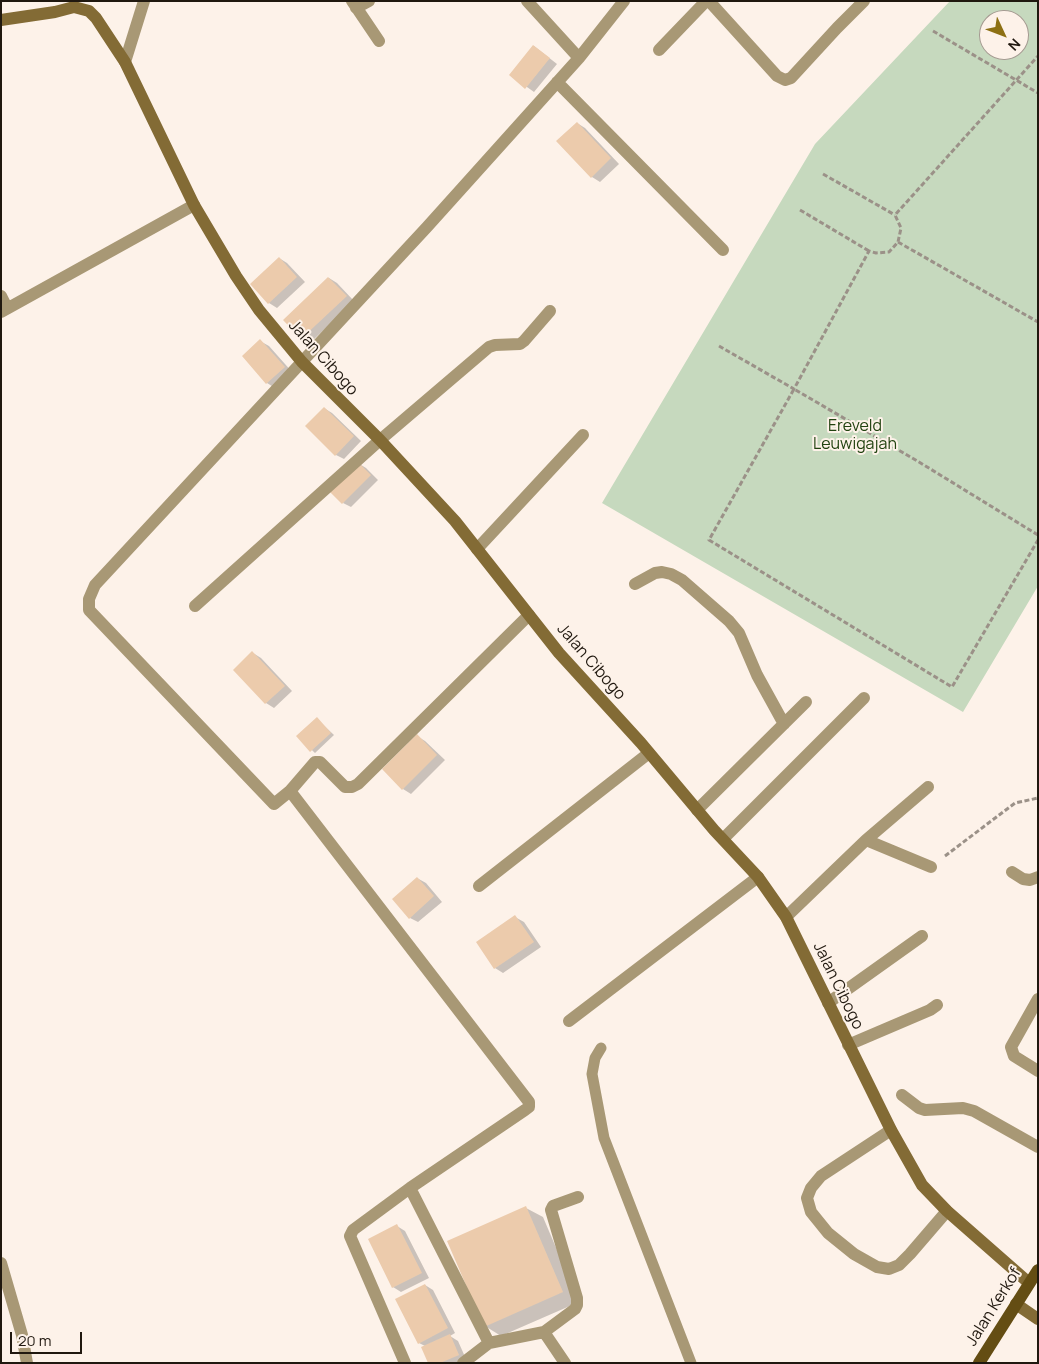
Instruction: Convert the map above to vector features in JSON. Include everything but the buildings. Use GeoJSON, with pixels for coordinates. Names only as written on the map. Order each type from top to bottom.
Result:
{"type":"FeatureCollection","features":[{"type":"Feature","properties":{"kind":"main road","name":"Jalan Kerkof"},"geometry":{"type":"LineString","coordinates":[[979,1363],[1038,1270]]}},
{"type":"Feature","properties":{"kind":"street"},"geometry":{"type":"LineString","coordinates":[[125,62],[144,1]]}},
{"type":"Feature","properties":{"kind":"street"},"geometry":{"type":"LineString","coordinates":[[369,1],[354,5],[379,41]]}},
{"type":"Feature","properties":{"kind":"street"},"geometry":{"type":"LineString","coordinates":[[527,1],[579,58]]}},
{"type":"Feature","properties":{"kind":"street"},"geometry":{"type":"LineString","coordinates":[[529,614],[358,784],[352,787],[345,786],[315,762],[290,791],[277,803],[272,803],[90,610],[89,599],[94,585],[428,226],[579,58],[624,1]]}},
{"type":"Feature","properties":{"kind":"street"},"geometry":{"type":"LineString","coordinates":[[659,50],[707,1],[776,76],[785,80],[791,78],[836,28],[864,1]]}},
{"type":"Feature","properties":{"kind":"street","name":"Jalan Cibogo"},"geometry":{"type":"LineString","coordinates":[[1,20],[55,12],[74,7],[83,8],[96,18],[125,62],[194,205],[255,304],[302,362],[380,440],[455,521],[559,653],[758,877],[786,918],[891,1130],[922,1185],[947,1211],[1029,1283]]}},
{"type":"Feature","properties":{"kind":"street"},"geometry":{"type":"LineString","coordinates":[[557,82],[723,250]]}},
{"type":"Feature","properties":{"kind":"street"},"geometry":{"type":"LineString","coordinates":[[1,296],[4,310],[194,205]]}},
{"type":"Feature","properties":{"kind":"street"},"geometry":{"type":"LineString","coordinates":[[195,606],[380,440],[489,348],[495,345],[518,345],[524,341],[550,311]]}},
{"type":"Feature","properties":{"kind":"street"},"geometry":{"type":"LineString","coordinates":[[477,549],[583,435]]}},
{"type":"Feature","properties":{"kind":"street"},"geometry":{"type":"LineString","coordinates":[[635,584],[656,573],[671,574],[682,580],[716,609],[739,633],[757,674],[784,724]]}},
{"type":"Feature","properties":{"kind":"street"},"geometry":{"type":"LineString","coordinates":[[723,839],[864,698]]}},
{"type":"Feature","properties":{"kind":"street"},"geometry":{"type":"LineString","coordinates":[[697,810],[806,702]]}},
{"type":"Feature","properties":{"kind":"street"},"geometry":{"type":"LineString","coordinates":[[479,886],[649,753]]}},
{"type":"Feature","properties":{"kind":"street"},"geometry":{"type":"LineString","coordinates":[[786,918],[866,840],[928,787]]}},
{"type":"Feature","properties":{"kind":"street"},"geometry":{"type":"LineString","coordinates":[[290,791],[529,1102],[529,1108],[357,1225],[350,1236],[405,1363]]}},
{"type":"Feature","properties":{"kind":"street"},"geometry":{"type":"LineString","coordinates":[[866,840],[931,867]]}},
{"type":"Feature","properties":{"kind":"street"},"geometry":{"type":"LineString","coordinates":[[1012,872],[1023,879],[1030,880],[1038,877]]}},
{"type":"Feature","properties":{"kind":"street"},"geometry":{"type":"LineString","coordinates":[[569,1021],[758,877]]}},
{"type":"Feature","properties":{"kind":"street"},"geometry":{"type":"LineString","coordinates":[[828,1003],[922,936]]}},
{"type":"Feature","properties":{"kind":"street"},"geometry":{"type":"LineString","coordinates":[[1038,999],[1011,1047],[1014,1056],[1038,1072]]}},
{"type":"Feature","properties":{"kind":"street"},"geometry":{"type":"LineString","coordinates":[[848,1045],[930,1010],[937,1005]]}},
{"type":"Feature","properties":{"kind":"street"},"geometry":{"type":"LineString","coordinates":[[902,1095],[925,1110],[963,1108],[974,1111],[1038,1147]]}},
{"type":"Feature","properties":{"kind":"street"},"geometry":{"type":"LineString","coordinates":[[891,1130],[821,1176],[811,1188],[807,1198],[811,1212],[828,1233],[854,1254],[877,1267],[889,1269],[899,1265],[910,1254],[947,1211]]}},
{"type":"Feature","properties":{"kind":"street"},"geometry":{"type":"LineString","coordinates":[[410,1188],[488,1343]]}},
{"type":"Feature","properties":{"kind":"street"},"geometry":{"type":"LineString","coordinates":[[463,1363],[488,1343],[544,1332],[575,1309],[577,1298],[551,1210],[553,1206],[578,1197]]}},
{"type":"Feature","properties":{"kind":"street"},"geometry":{"type":"LineString","coordinates":[[1,1263],[22,1335],[27,1363]]}},
{"type":"Feature","properties":{"kind":"street"},"geometry":{"type":"LineString","coordinates":[[1016,1304],[1038,1319]]}},
{"type":"Feature","properties":{"kind":"street"},"geometry":{"type":"LineString","coordinates":[[544,1332],[565,1363]]}},
{"type":"Feature","properties":{"kind":"lane"},"geometry":{"type":"LineString","coordinates":[[601,1048],[595,1058],[592,1074],[604,1138],[691,1363]]}},
{"type":"Feature","properties":{"kind":"path"},"geometry":{"type":"LineString","coordinates":[[933,31],[1038,94]]}},
{"type":"Feature","properties":{"kind":"path"},"geometry":{"type":"LineString","coordinates":[[895,215],[1038,56]]}},
{"type":"Feature","properties":{"kind":"path"},"geometry":{"type":"LineString","coordinates":[[800,210],[876,253],[889,252],[898,242],[901,228],[895,215],[822,174]]}},
{"type":"Feature","properties":{"kind":"path"},"geometry":{"type":"LineString","coordinates":[[898,242],[1038,322]]}},
{"type":"Feature","properties":{"kind":"path"},"geometry":{"type":"LineString","coordinates":[[870,251],[709,540],[952,687],[1038,540]]}},
{"type":"Feature","properties":{"kind":"path"},"geometry":{"type":"LineString","coordinates":[[719,346],[919,462],[1038,535]]}},
{"type":"Feature","properties":{"kind":"path"},"geometry":{"type":"LineString","coordinates":[[931,867],[1015,803],[1038,798]]}},
{"type":"Feature","properties":{"kind":"green space","name":"Ereveld Leuwigajah"},"geometry":{"type":"Polygon","coordinates":[[[950,1],[1038,1],[1038,586],[963,712],[602,503],[815,144],[950,1]]]}}]}
